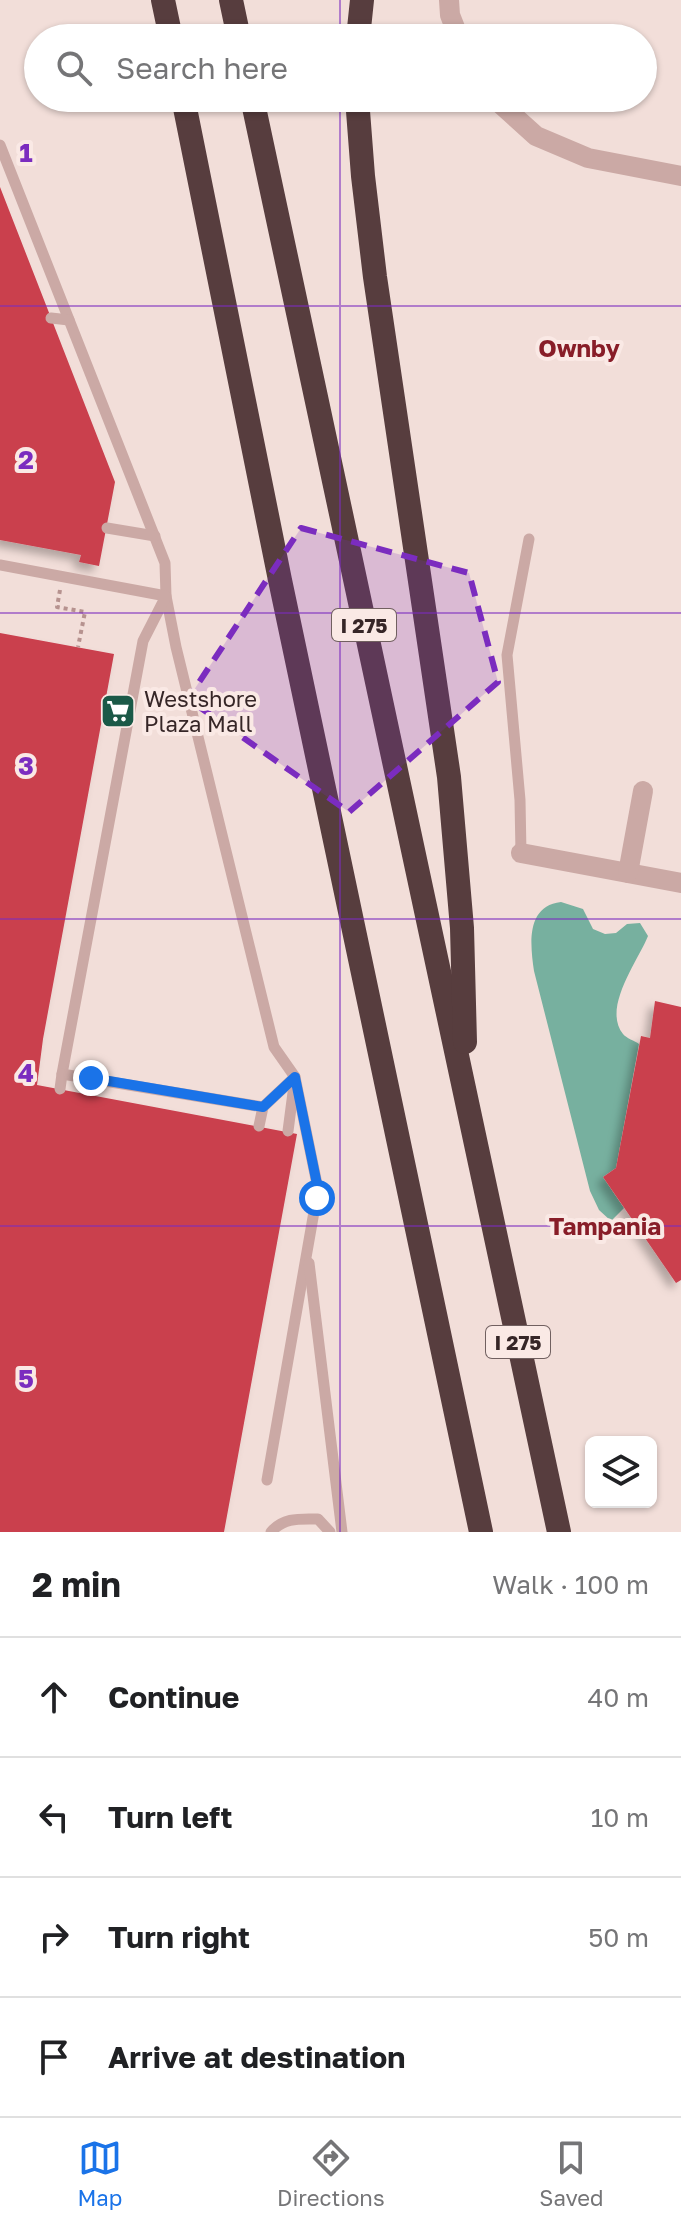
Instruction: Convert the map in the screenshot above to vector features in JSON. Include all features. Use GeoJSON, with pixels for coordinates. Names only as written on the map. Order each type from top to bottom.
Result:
{"type":"FeatureCollection","features":[{"type":"Feature","properties":{"kind":"highway"},"geometry":{"type":"LineString","coordinates":[[163,0],[168,24]]}},
{"type":"Feature","properties":{"kind":"highway"},"geometry":{"type":"LineString","coordinates":[[231,0],[236,24]]}},
{"type":"Feature","properties":{"kind":"highway"},"geometry":{"type":"LineString","coordinates":[[359,24],[362,0]]}},
{"type":"Feature","properties":{"kind":"highway"},"geometry":{"type":"LineString","coordinates":[[186,112],[280,580],[481,1532]]}},
{"type":"Feature","properties":{"kind":"highway","name":"I 275"},"geometry":{"type":"LineString","coordinates":[[255,112],[559,1532]]}},
{"type":"Feature","properties":{"kind":"highway"},"geometry":{"type":"LineString","coordinates":[[358,112],[375,277],[449,777],[462,928],[465,1043],[478,1152]]}},
{"type":"Feature","properties":{"kind":"street"},"geometry":{"type":"LineString","coordinates":[[449,0],[454,24]]}},
{"type":"Feature","properties":{"kind":"street"},"geometry":{"type":"LineString","coordinates":[[509,112],[536,136],[588,158],[681,176]]}},
{"type":"Feature","properties":{"kind":"street"},"geometry":{"type":"LineString","coordinates":[[628,873],[643,791]]}},
{"type":"Feature","properties":{"kind":"street"},"geometry":{"type":"LineString","coordinates":[[521,853],[681,883]]}},
{"type":"Feature","properties":{"kind":"lane"},"geometry":{"type":"LineString","coordinates":[[0,145],[165,563],[166,596],[176,647],[274,1047],[295,1077],[318,1189],[267,1480]]}},
{"type":"Feature","properties":{"kind":"lane"},"geometry":{"type":"LineString","coordinates":[[51,318],[69,320]]}},
{"type":"Feature","properties":{"kind":"lane"},"geometry":{"type":"LineString","coordinates":[[107,528],[155,536]]}},
{"type":"Feature","properties":{"kind":"lane"},"geometry":{"type":"LineString","coordinates":[[521,853],[520,800],[507,655],[529,539]]}},
{"type":"Feature","properties":{"kind":"lane"},"geometry":{"type":"LineString","coordinates":[[0,565],[166,596]]}},
{"type":"Feature","properties":{"kind":"lane"},"geometry":{"type":"LineString","coordinates":[[60,1089],[143,641],[166,596]]}},
{"type":"Feature","properties":{"kind":"lane"},"geometry":{"type":"LineString","coordinates":[[62,1074],[263,1107]]}},
{"type":"Feature","properties":{"kind":"lane"},"geometry":{"type":"LineString","coordinates":[[259,1126],[263,1107],[295,1077]]}},
{"type":"Feature","properties":{"kind":"lane"},"geometry":{"type":"LineString","coordinates":[[288,1131],[295,1077]]}},
{"type":"Feature","properties":{"kind":"lane"},"geometry":{"type":"LineString","coordinates":[[307,1248],[342,1532]]}},
{"type":"Feature","properties":{"kind":"lane"},"geometry":{"type":"LineString","coordinates":[[271,1532],[292,1518],[318,1519],[330,1532]]}},
{"type":"Feature","properties":{"kind":"path"},"geometry":{"type":"LineString","coordinates":[[62,580],[57,607],[85,612],[78,647]]}},
{"type":"Feature","properties":{"kind":"highlighted area"},"geometry":{"type":"Polygon","coordinates":[[[301,528],[469,573],[498,682],[349,812],[188,699],[301,528]]]}},
{"type":"Feature","properties":{"kind":"shaded area"},"geometry":{"type":"Polygon","coordinates":[[[561,902],[583,909],[593,929],[605,934],[616,933],[627,924],[640,923],[648,936],[624,985],[617,1011],[623,1034],[639,1044],[616,1168],[603,1177],[624,1208],[611,1221],[599,1210],[590,1191],[534,971],[532,938],[536,918],[550,905],[561,902]]]}},
{"type":"Feature","properties":{"kind":"building"},"geometry":{"type":"Polygon","coordinates":[[[0,187],[115,482],[99,566],[79,562],[81,555],[0,540],[0,187]]]}},
{"type":"Feature","properties":{"kind":"building"},"geometry":{"type":"Polygon","coordinates":[[[0,633],[114,654],[37,1085],[297,1134],[224,1532],[0,1532],[0,633]]]}},
{"type":"Feature","properties":{"kind":"building"},"geometry":{"type":"Polygon","coordinates":[[[655,1001],[681,1007],[681,1280],[676,1283],[603,1177],[616,1168],[641,1036],[650,1038],[655,1001]]]}},
{"type":"Feature","properties":{"kind":"place","name":"Westshore Plaza Mall"},"geometry":{"type":"Point","coordinates":[118,711]}},
{"type":"Feature","properties":{"kind":"district","name":"Ownby"},"geometry":{"type":"Point","coordinates":[579,347]}},
{"type":"Feature","properties":{"kind":"district","name":"Tampania"},"geometry":{"type":"Point","coordinates":[605,1225]}},
{"type":"Feature","properties":{"kind":"route"},"geometry":{"type":"LineString","coordinates":[[91,1078],[263,1107],[295,1077],[318,1189],[317,1198]]}}]}
